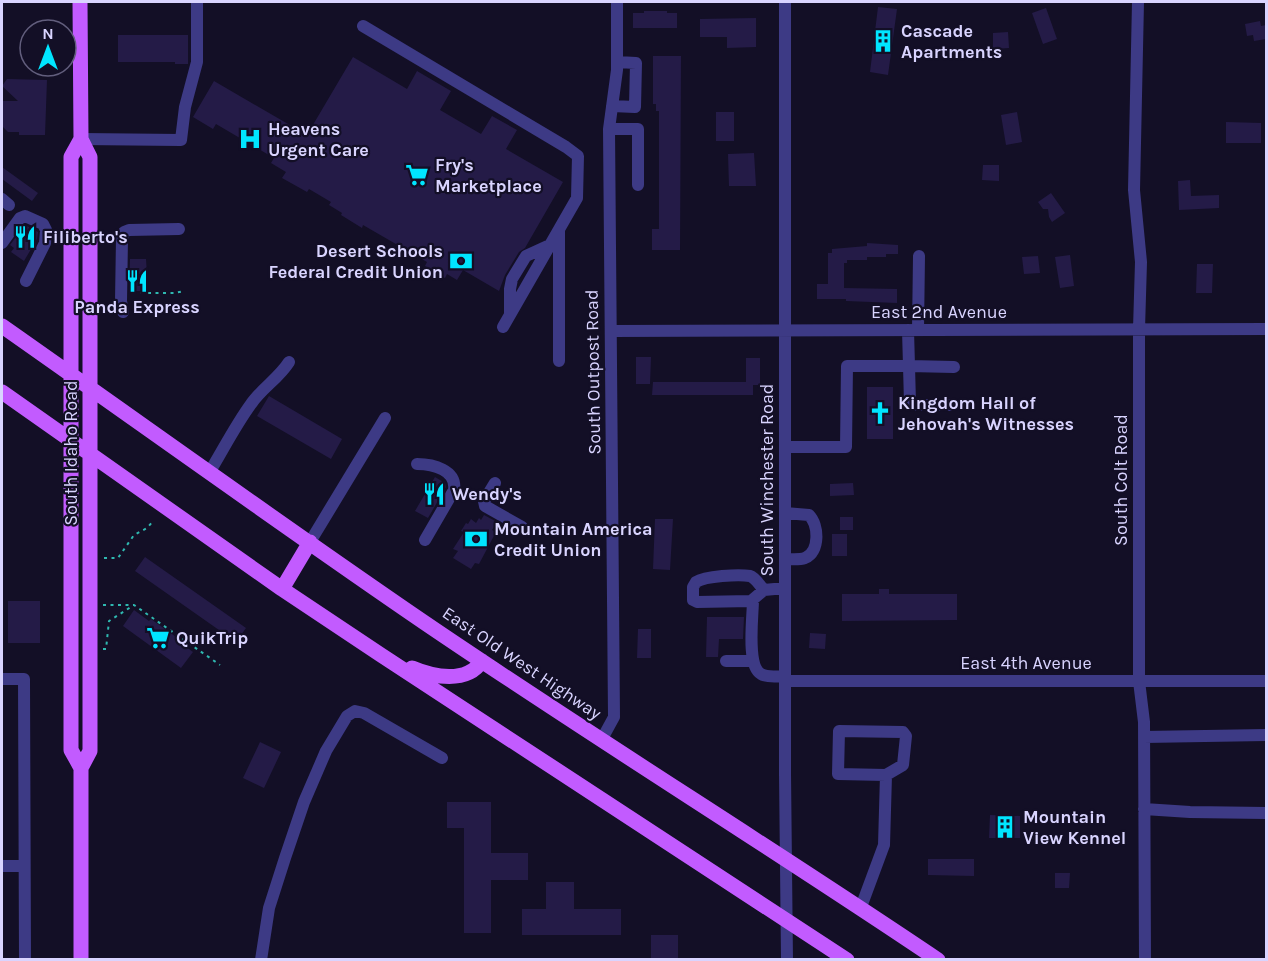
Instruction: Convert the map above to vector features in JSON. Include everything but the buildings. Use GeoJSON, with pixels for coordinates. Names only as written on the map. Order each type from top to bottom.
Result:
{"type":"FeatureCollection","features":[{"type":"Feature","properties":{"kind":"main road","name":"South Idaho Road"},"geometry":{"type":"LineString","coordinates":[[80,2],[81,139],[90,157],[91,388],[90,751],[81,768],[81,960]]}},
{"type":"Feature","properties":{"kind":"main road","name":"South Idaho Road"},"geometry":{"type":"LineString","coordinates":[[81,139],[71,157],[71,750],[81,768]]}},
{"type":"Feature","properties":{"kind":"main road","name":"East Old West Highway"},"geometry":{"type":"LineString","coordinates":[[2,326],[209,473],[482,661],[787,858],[939,960]]}},
{"type":"Feature","properties":{"kind":"main road"},"geometry":{"type":"LineString","coordinates":[[2,393],[91,453],[282,589],[848,960]]}},
{"type":"Feature","properties":{"kind":"main road"},"geometry":{"type":"LineString","coordinates":[[282,589],[310,542]]}},
{"type":"Feature","properties":{"kind":"main road"},"geometry":{"type":"LineString","coordinates":[[381,655],[428,675],[439,676],[470,672],[477,669],[482,661]]}},
{"type":"Feature","properties":{"kind":"street"},"geometry":{"type":"LineString","coordinates":[[81,139],[181,140],[183,119],[197,62],[197,2]]}},
{"type":"Feature","properties":{"kind":"street","name":"South Outpost Road"},"geometry":{"type":"LineString","coordinates":[[602,739],[614,717],[609,129],[617,62],[617,2]]}},
{"type":"Feature","properties":{"kind":"street","name":"South Winchester Road"},"geometry":{"type":"LineString","coordinates":[[785,2],[787,960]]}},
{"type":"Feature","properties":{"kind":"street","name":"South Colt Road"},"geometry":{"type":"LineString","coordinates":[[1138,2],[1134,190],[1141,262],[1139,681],[1144,738],[1145,960]]}},
{"type":"Feature","properties":{"kind":"street"},"geometry":{"type":"LineString","coordinates":[[363,26],[578,156],[577,198],[550,245],[526,256],[512,279],[510,314],[503,327]]}},
{"type":"Feature","properties":{"kind":"street"},"geometry":{"type":"LineString","coordinates":[[612,106],[635,107],[636,63],[617,62]]}},
{"type":"Feature","properties":{"kind":"street"},"geometry":{"type":"LineString","coordinates":[[609,129],[638,129],[638,185]]}},
{"type":"Feature","properties":{"kind":"street"},"geometry":{"type":"LineString","coordinates":[[2,243],[25,216],[38,221],[46,230],[45,243],[26,281]]}},
{"type":"Feature","properties":{"kind":"street"},"geometry":{"type":"LineString","coordinates":[[123,312],[121,292],[124,232],[179,229]]}},
{"type":"Feature","properties":{"kind":"street"},"geometry":{"type":"LineString","coordinates":[[559,229],[559,361]]}},
{"type":"Feature","properties":{"kind":"street"},"geometry":{"type":"LineString","coordinates":[[919,256],[909,366],[910,403],[913,405],[952,405]]}},
{"type":"Feature","properties":{"kind":"street","name":"East 2nd Avenue"},"geometry":{"type":"LineString","coordinates":[[611,331],[1266,329]]}},
{"type":"Feature","properties":{"kind":"street"},"geometry":{"type":"LineString","coordinates":[[209,473],[250,404],[289,362]]}},
{"type":"Feature","properties":{"kind":"street"},"geometry":{"type":"LineString","coordinates":[[785,447],[846,447],[847,366],[954,367]]}},
{"type":"Feature","properties":{"kind":"street"},"geometry":{"type":"LineString","coordinates":[[310,542],[385,418]]}},
{"type":"Feature","properties":{"kind":"street"},"geometry":{"type":"LineString","coordinates":[[417,465],[434,465],[450,474],[455,485],[425,540]]}},
{"type":"Feature","properties":{"kind":"street"},"geometry":{"type":"LineString","coordinates":[[495,483],[484,501],[485,506],[522,527]]}},
{"type":"Feature","properties":{"kind":"street"},"geometry":{"type":"LineString","coordinates":[[785,513],[809,515],[813,519],[816,538],[812,553],[806,558],[785,559]]}},
{"type":"Feature","properties":{"kind":"street"},"geometry":{"type":"LineString","coordinates":[[764,590],[756,579],[749,576],[706,577],[696,582],[693,587],[693,600],[715,603],[753,600],[764,590],[785,588]]}},
{"type":"Feature","properties":{"kind":"street"},"geometry":{"type":"LineString","coordinates":[[726,661],[753,661],[753,600]]}},
{"type":"Feature","properties":{"kind":"street","name":"East 4th Avenue"},"geometry":{"type":"LineString","coordinates":[[753,661],[754,668],[760,674],[785,679],[1266,681]]}},
{"type":"Feature","properties":{"kind":"street"},"geometry":{"type":"LineString","coordinates":[[2,679],[24,679],[25,960]]}},
{"type":"Feature","properties":{"kind":"street"},"geometry":{"type":"LineString","coordinates":[[261,960],[269,908],[304,802],[326,751],[347,716],[355,711],[364,713],[442,758]]}},
{"type":"Feature","properties":{"kind":"street"},"geometry":{"type":"LineString","coordinates":[[839,731],[903,732],[906,736],[903,765],[886,775],[838,774],[839,731]]}},
{"type":"Feature","properties":{"kind":"street"},"geometry":{"type":"LineString","coordinates":[[1144,738],[1266,735]]}},
{"type":"Feature","properties":{"kind":"street"},"geometry":{"type":"LineString","coordinates":[[861,908],[884,844],[886,775]]}},
{"type":"Feature","properties":{"kind":"street"},"geometry":{"type":"LineString","coordinates":[[1144,809],[1266,813]]}},
{"type":"Feature","properties":{"kind":"street"},"geometry":{"type":"LineString","coordinates":[[2,866],[24,866]]}},
{"type":"Feature","properties":{"kind":"path"},"geometry":{"type":"LineString","coordinates":[[121,292],[175,293],[184,291]]}},
{"type":"Feature","properties":{"kind":"path"},"geometry":{"type":"LineString","coordinates":[[101,557],[118,558],[134,535],[147,528],[154,520]]}},
{"type":"Feature","properties":{"kind":"path"},"geometry":{"type":"LineString","coordinates":[[100,605],[134,605],[220,665]]}},
{"type":"Feature","properties":{"kind":"path"},"geometry":{"type":"LineString","coordinates":[[100,649],[106,649],[109,621],[134,605]]}},
{"type":"Feature","properties":{"kind":"place","name":"Cascade Apartments"},"geometry":{"type":"Point","coordinates":[883,41]}},
{"type":"Feature","properties":{"kind":"place","name":"Heavens Urgent Care"},"geometry":{"type":"Point","coordinates":[250,139]}},
{"type":"Feature","properties":{"kind":"place","name":"Fry's Marketplace"},"geometry":{"type":"Point","coordinates":[417,175]}},
{"type":"Feature","properties":{"kind":"place","name":"Filiberto's"},"geometry":{"type":"Point","coordinates":[25,237]}},
{"type":"Feature","properties":{"kind":"place","name":"Desert Schools Federal Credit Union"},"geometry":{"type":"Point","coordinates":[461,261]}},
{"type":"Feature","properties":{"kind":"place","name":"Panda Express"},"geometry":{"type":"Point","coordinates":[137,281]}},
{"type":"Feature","properties":{"kind":"place","name":"Kingdom Hall of Jehovah's Witnesses"},"geometry":{"type":"Point","coordinates":[880,413]}},
{"type":"Feature","properties":{"kind":"place","name":"Wendy's"},"geometry":{"type":"Point","coordinates":[434,494]}},
{"type":"Feature","properties":{"kind":"place","name":"Mountain America Credit Union"},"geometry":{"type":"Point","coordinates":[476,539]}},
{"type":"Feature","properties":{"kind":"place","name":"QuikTrip"},"geometry":{"type":"Point","coordinates":[158,638]}},
{"type":"Feature","properties":{"kind":"place","name":"Mountain View Kennel"},"geometry":{"type":"Point","coordinates":[1005,827]}}]}
